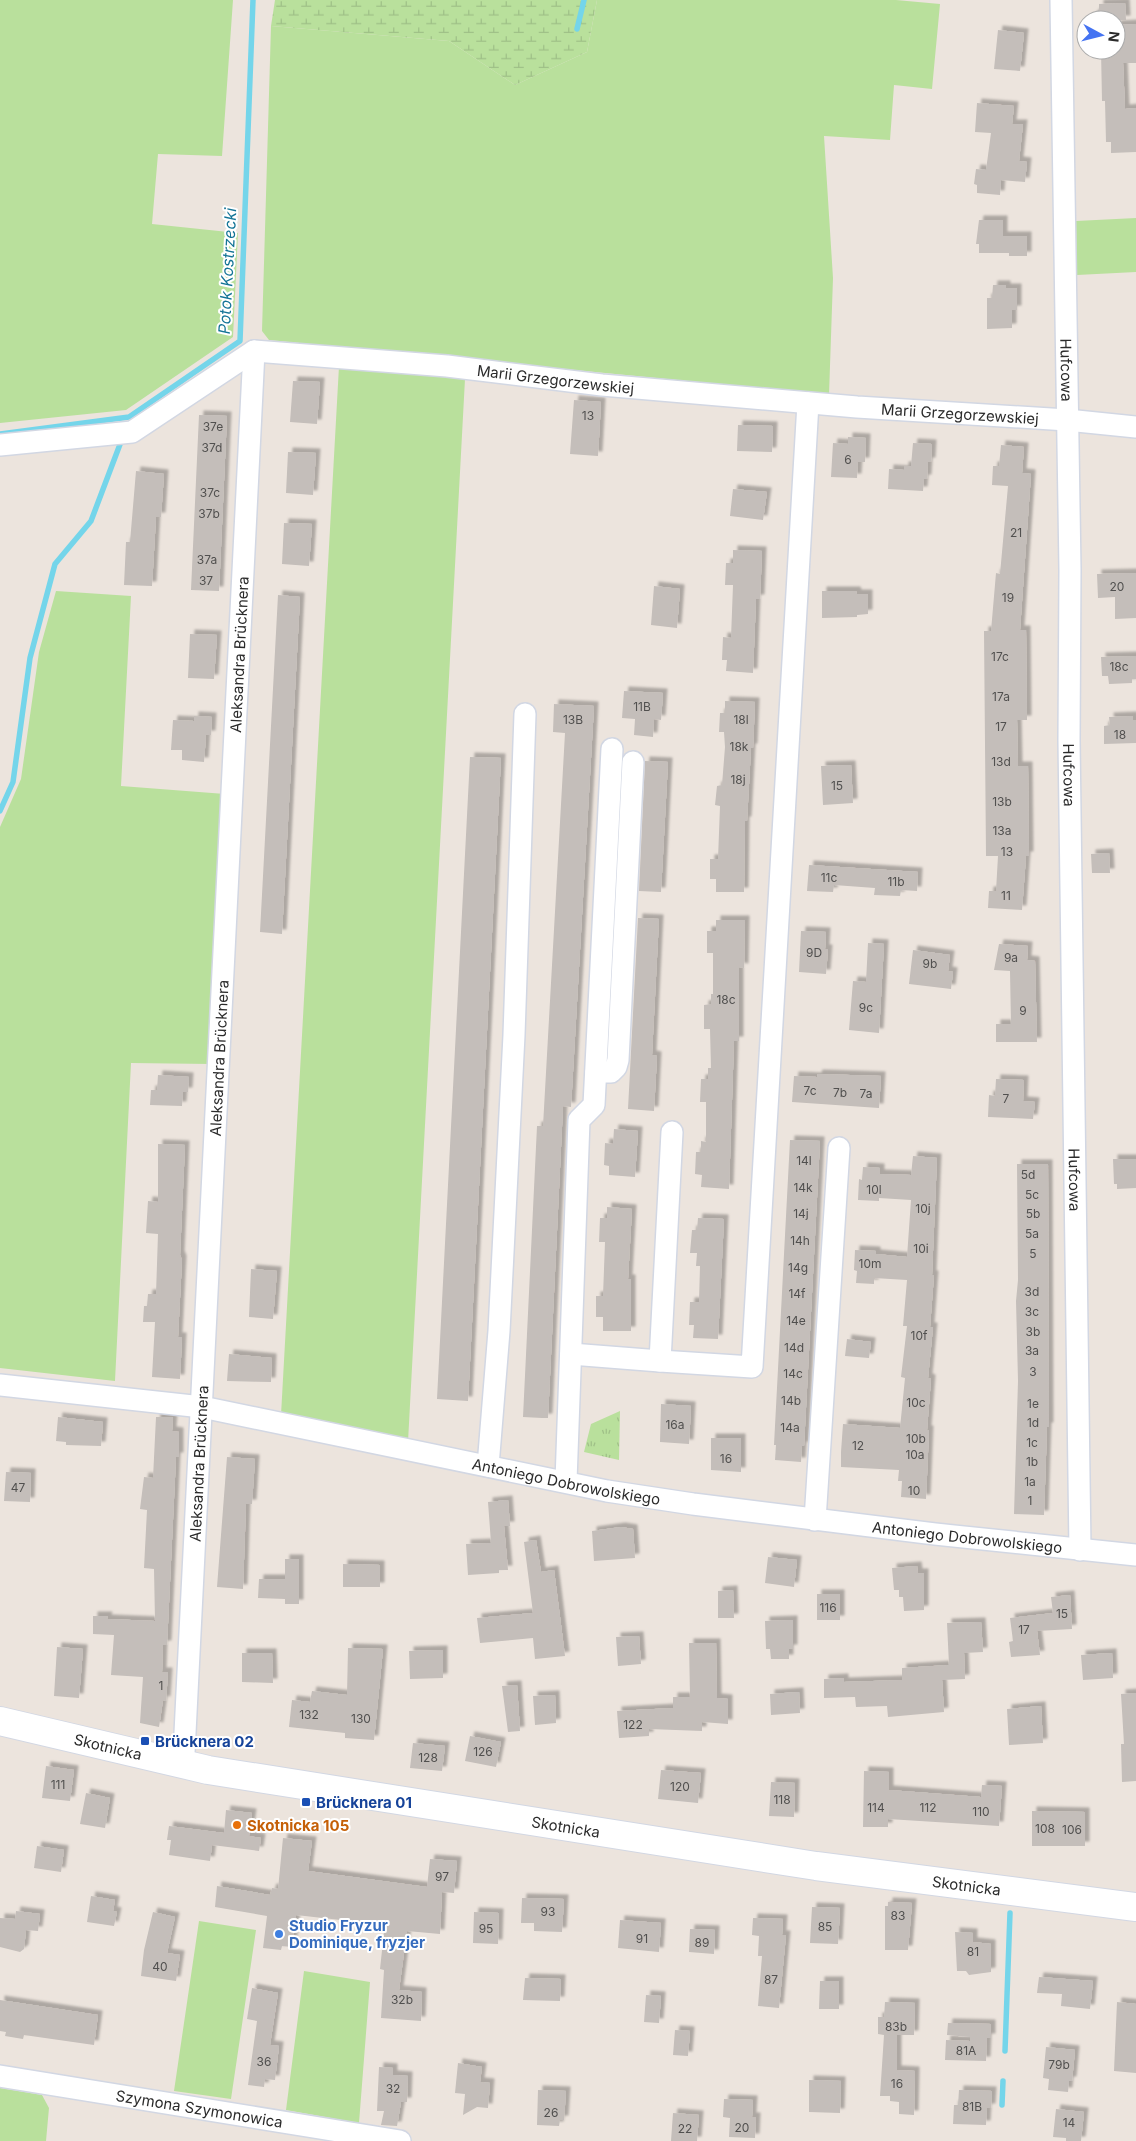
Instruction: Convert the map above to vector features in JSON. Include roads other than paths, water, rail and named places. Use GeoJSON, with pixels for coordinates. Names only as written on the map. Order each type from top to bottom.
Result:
{"type":"FeatureCollection","features":[{"type":"Feature","properties":{"kind":"street","name":"Hufcowa"},"geometry":{"type":"LineString","coordinates":[[1061,0],[1080,1550]]}},
{"type":"Feature","properties":{"kind":"street","name":"Marii Grzegorzewskiej"},"geometry":{"type":"LineString","coordinates":[[254,351],[447,366],[602,385],[808,403],[1067,420],[1136,427]]}},
{"type":"Feature","properties":{"kind":"street"},"geometry":{"type":"LineString","coordinates":[[0,445],[132,432],[254,351]]}},
{"type":"Feature","properties":{"kind":"street","name":"Aleksandra Brücknera"},"geometry":{"type":"LineString","coordinates":[[182,1765],[202,1407],[254,351]]}},
{"type":"Feature","properties":{"kind":"street"},"geometry":{"type":"LineString","coordinates":[[571,1354],[752,1367],[808,403]]}},
{"type":"Feature","properties":{"kind":"street"},"geometry":{"type":"LineString","coordinates":[[488,1466],[501,1291],[514,1035],[525,714]]}},
{"type":"Feature","properties":{"kind":"street"},"geometry":{"type":"LineString","coordinates":[[566,1481],[579,1120],[594,1105],[612,750]]}},
{"type":"Feature","properties":{"kind":"street"},"geometry":{"type":"LineString","coordinates":[[596,1072],[611,1072],[616,1067],[618,1060],[633,762]]}},
{"type":"Feature","properties":{"kind":"street"},"geometry":{"type":"LineString","coordinates":[[660,1361],[672,1132]]}},
{"type":"Feature","properties":{"kind":"street"},"geometry":{"type":"LineString","coordinates":[[815,1520],[840,1148]]}},
{"type":"Feature","properties":{"kind":"street","name":"Antoniego Dobrowolskiego"},"geometry":{"type":"LineString","coordinates":[[0,1385],[202,1407],[566,1481],[616,1493],[815,1520],[1136,1555]]}},
{"type":"Feature","properties":{"kind":"street","name":"Skotnicka"},"geometry":{"type":"LineString","coordinates":[[0,1721],[182,1765],[816,1866],[1136,1907]]}},
{"type":"Feature","properties":{"kind":"street","name":"Szymona Szymonowica"},"geometry":{"type":"LineString","coordinates":[[0,2076],[400,2141]]}},
{"type":"Feature","properties":{"kind":"waterway","name":"Potok Kostrzecki"},"geometry":{"type":"LineString","coordinates":[[0,434],[129,417],[240,341],[253,0]]}},
{"type":"Feature","properties":{"kind":"waterway"},"geometry":{"type":"LineString","coordinates":[[577,29],[584,0]]}},
{"type":"Feature","properties":{"kind":"waterway"},"geometry":{"type":"LineString","coordinates":[[0,811],[13,782],[30,658],[55,564],[91,521],[122,439]]}},
{"type":"Feature","properties":{"kind":"waterway"},"geometry":{"type":"LineString","coordinates":[[1005,2051],[1010,1913]]}},
{"type":"Feature","properties":{"kind":"waterway"},"geometry":{"type":"LineString","coordinates":[[1002,2105],[1003,2081]]}},
{"type":"Feature","properties":{"kind":"place","name":"Brücknera 02"},"geometry":{"type":"Point","coordinates":[145,1741]}},
{"type":"Feature","properties":{"kind":"place","name":"Brücknera 01"},"geometry":{"type":"Point","coordinates":[306,1802]}},
{"type":"Feature","properties":{"kind":"place","name":"Skotnicka 105"},"geometry":{"type":"Point","coordinates":[237,1825]}},
{"type":"Feature","properties":{"kind":"place","name":"Studio Fryzur Dominique, fryzjer"},"geometry":{"type":"Point","coordinates":[279,1934]}}]}
